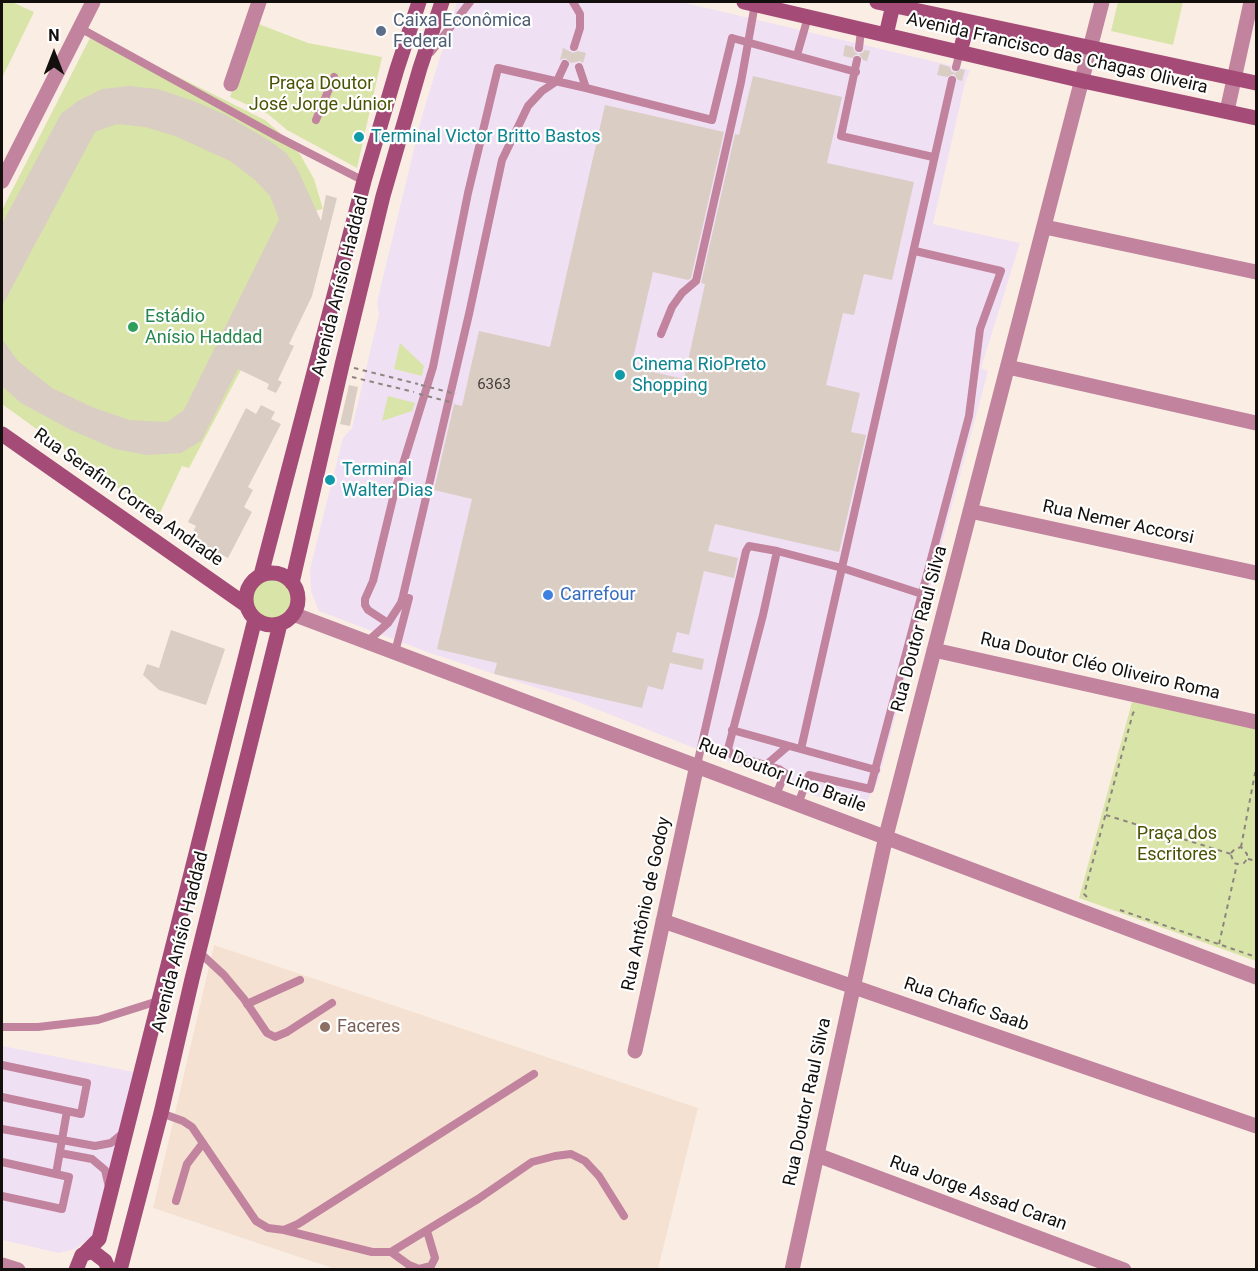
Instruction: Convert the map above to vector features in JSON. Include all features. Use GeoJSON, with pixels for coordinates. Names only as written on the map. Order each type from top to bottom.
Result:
{"type":"FeatureCollection","features":[{"type":"Feature","properties":{"kind":"main road","name":"Avenida Anísio Haddad"},"geometry":{"type":"LineString","coordinates":[[261,576],[363,187],[419,2]]}},
{"type":"Feature","properties":{"kind":"main road","name":"Avenida Anísio Haddad"},"geometry":{"type":"LineString","coordinates":[[292,583],[341,369],[384,196],[420,68],[442,2]]}},
{"type":"Feature","properties":{"kind":"main road","name":"Avenida Francisco das Chagas Oliveira"},"geometry":{"type":"LineString","coordinates":[[752,2],[861,30],[1083,81],[1257,118]]}},
{"type":"Feature","properties":{"kind":"main road","name":"Avenida Francisco das Chagas Oliveira"},"geometry":{"type":"LineString","coordinates":[[877,2],[893,3],[968,22],[1257,83]]}},
{"type":"Feature","properties":{"kind":"main road"},"geometry":{"type":"LineString","coordinates":[[886,35],[893,3]]}},
{"type":"Feature","properties":{"kind":"main road"},"geometry":{"type":"LineString","coordinates":[[960,52],[968,22]]}},
{"type":"Feature","properties":{"kind":"main road"},"geometry":{"type":"LineString","coordinates":[[363,187],[384,196]]}},
{"type":"Feature","properties":{"kind":"main road","name":"Rua Serafim Correa Andrade"},"geometry":{"type":"LineString","coordinates":[[2,434],[242,597]]}},
{"type":"Feature","properties":{"kind":"main road"},"geometry":{"type":"LineString","coordinates":[[278,574],[292,583],[297,598],[293,614],[280,624],[262,623],[255,619],[242,597],[261,576],[278,574]]}},
{"type":"Feature","properties":{"kind":"main road","name":"Avenida Anísio Haddad"},"geometry":{"type":"LineString","coordinates":[[76,1269],[76,1265],[99,1239],[255,619]]}},
{"type":"Feature","properties":{"kind":"main road","name":"Avenida Anísio Haddad"},"geometry":{"type":"LineString","coordinates":[[120,1269],[161,1113],[202,934],[280,624]]}},
{"type":"Feature","properties":{"kind":"main road"},"geometry":{"type":"LineString","coordinates":[[177,927],[202,934]]}},
{"type":"Feature","properties":{"kind":"main road"},"geometry":{"type":"LineString","coordinates":[[86,1252],[92,1251],[105,1262],[109,1269]]}},
{"type":"Feature","properties":{"kind":"street"},"geometry":{"type":"LineString","coordinates":[[2,181],[93,2]]}},
{"type":"Feature","properties":{"kind":"street"},"geometry":{"type":"LineString","coordinates":[[231,84],[259,2]]}},
{"type":"Feature","properties":{"kind":"street","name":"Rua Doutor Raul Silva"},"geometry":{"type":"LineString","coordinates":[[792,1269],[886,836],[1102,2]]}},
{"type":"Feature","properties":{"kind":"street"},"geometry":{"type":"LineString","coordinates":[[1227,111],[1251,2]]}},
{"type":"Feature","properties":{"kind":"street"},"geometry":{"type":"LineString","coordinates":[[1045,226],[1257,272]]}},
{"type":"Feature","properties":{"kind":"street"},"geometry":{"type":"LineString","coordinates":[[1008,367],[1257,423]]}},
{"type":"Feature","properties":{"kind":"street","name":"Rua Nemer Accorsi"},"geometry":{"type":"LineString","coordinates":[[970,511],[1257,573]]}},
{"type":"Feature","properties":{"kind":"street","name":"Rua Doutor Lino Braile"},"geometry":{"type":"LineString","coordinates":[[293,614],[1257,977]]}},
{"type":"Feature","properties":{"kind":"street","name":"Rua Doutor Cléo Oliveiro Roma"},"geometry":{"type":"LineString","coordinates":[[934,650],[1257,722]]}},
{"type":"Feature","properties":{"kind":"street","name":"Rua Antônio de Godoy"},"geometry":{"type":"LineString","coordinates":[[635,1051],[697,765]]}},
{"type":"Feature","properties":{"kind":"street","name":"Rua Chafic Saab"},"geometry":{"type":"LineString","coordinates":[[663,921],[1257,1126]]}},
{"type":"Feature","properties":{"kind":"street","name":"Rua Jorge Assad Caran"},"geometry":{"type":"LineString","coordinates":[[817,1155],[1125,1269]]}},
{"type":"Feature","properties":{"kind":"street"},"geometry":{"type":"LineString","coordinates":[[2,1265],[18,1269]]}},
{"type":"Feature","properties":{"kind":"lane"},"geometry":{"type":"LineString","coordinates":[[420,68],[442,34],[470,2]]}},
{"type":"Feature","properties":{"kind":"lane"},"geometry":{"type":"LineString","coordinates":[[573,2],[580,14],[576,45]]}},
{"type":"Feature","properties":{"kind":"lane"},"geometry":{"type":"LineString","coordinates":[[662,334],[672,307],[682,293],[696,281],[748,42],[752,2]]}},
{"type":"Feature","properties":{"kind":"lane"},"geometry":{"type":"LineString","coordinates":[[797,55],[808,17]]}},
{"type":"Feature","properties":{"kind":"lane"},"geometry":{"type":"LineString","coordinates":[[80,28],[268,131],[363,187]]}},
{"type":"Feature","properties":{"kind":"lane"},"geometry":{"type":"LineString","coordinates":[[859,48],[861,30]]}},
{"type":"Feature","properties":{"kind":"lane"},"geometry":{"type":"LineString","coordinates":[[388,622],[368,610],[365,599],[373,581],[395,490],[433,367],[468,193],[498,68],[712,120],[732,38],[856,72]]}},
{"type":"Feature","properties":{"kind":"lane"},"geometry":{"type":"LineString","coordinates":[[956,67],[960,52]]}},
{"type":"Feature","properties":{"kind":"lane"},"geometry":{"type":"LineString","coordinates":[[857,60],[841,136],[933,157]]}},
{"type":"Feature","properties":{"kind":"lane"},"geometry":{"type":"LineString","coordinates":[[368,641],[388,622],[403,596],[469,314],[502,160],[528,106],[542,91],[557,81],[565,64]]}},
{"type":"Feature","properties":{"kind":"lane"},"geometry":{"type":"LineString","coordinates":[[579,67],[586,88]]}},
{"type":"Feature","properties":{"kind":"lane"},"geometry":{"type":"LineString","coordinates":[[316,120],[334,77]]}},
{"type":"Feature","properties":{"kind":"lane"},"geometry":{"type":"LineString","coordinates":[[801,749],[952,80]]}},
{"type":"Feature","properties":{"kind":"lane"},"geometry":{"type":"LineString","coordinates":[[798,804],[809,775],[870,789],[969,416],[980,329],[1001,271],[915,251]]}},
{"type":"Feature","properties":{"kind":"lane"},"geometry":{"type":"LineString","coordinates":[[697,765],[749,546],[842,568],[922,594]]}},
{"type":"Feature","properties":{"kind":"lane"},"geometry":{"type":"LineString","coordinates":[[776,795],[785,773],[732,755],[728,749],[777,551]]}},
{"type":"Feature","properties":{"kind":"lane"},"geometry":{"type":"LineString","coordinates":[[395,652],[409,598]]}},
{"type":"Feature","properties":{"kind":"lane"},"geometry":{"type":"LineString","coordinates":[[732,730],[876,770]]}},
{"type":"Feature","properties":{"kind":"lane"},"geometry":{"type":"LineString","coordinates":[[766,765],[788,746]]}},
{"type":"Feature","properties":{"kind":"lane"},"geometry":{"type":"LineString","coordinates":[[198,951],[224,975],[267,1033],[275,1037],[287,1032],[332,1003]]}},
{"type":"Feature","properties":{"kind":"lane"},"geometry":{"type":"LineString","coordinates":[[247,1004],[300,980]]}},
{"type":"Feature","properties":{"kind":"lane"},"geometry":{"type":"LineString","coordinates":[[2,1027],[38,1027],[98,1020],[158,1001]]}},
{"type":"Feature","properties":{"kind":"lane"},"geometry":{"type":"LineString","coordinates":[[2,1065],[87,1083],[81,1113],[2,1097]]}},
{"type":"Feature","properties":{"kind":"lane"},"geometry":{"type":"LineString","coordinates":[[284,1230],[298,1224],[534,1074]]}},
{"type":"Feature","properties":{"kind":"lane"},"geometry":{"type":"LineString","coordinates":[[56,1174],[67,1111]]}},
{"type":"Feature","properties":{"kind":"lane"},"geometry":{"type":"LineString","coordinates":[[161,1113],[192,1127],[256,1221],[268,1228],[372,1252],[391,1252],[532,1162],[555,1156],[571,1154],[585,1161],[599,1176],[624,1216]]}},
{"type":"Feature","properties":{"kind":"lane"},"geometry":{"type":"LineString","coordinates":[[2,1129],[95,1146],[111,1143],[126,1130]]}},
{"type":"Feature","properties":{"kind":"lane"},"geometry":{"type":"LineString","coordinates":[[176,1201],[187,1164],[203,1143]]}},
{"type":"Feature","properties":{"kind":"lane"},"geometry":{"type":"LineString","coordinates":[[60,1153],[92,1159],[105,1170],[110,1194]]}},
{"type":"Feature","properties":{"kind":"lane"},"geometry":{"type":"LineString","coordinates":[[2,1162],[69,1177],[62,1209],[2,1196]]}},
{"type":"Feature","properties":{"kind":"lane"},"geometry":{"type":"LineString","coordinates":[[391,1252],[419,1269],[431,1266],[435,1258],[427,1231]]}},
{"type":"Feature","properties":{"kind":"path"},"geometry":{"type":"LineString","coordinates":[[341,369],[456,394]]}},
{"type":"Feature","properties":{"kind":"path"},"geometry":{"type":"LineString","coordinates":[[341,369],[454,403]]}},
{"type":"Feature","properties":{"kind":"path"},"geometry":{"type":"LineString","coordinates":[[1088,898],[1084,894],[1133,712],[1141,706]]}},
{"type":"Feature","properties":{"kind":"path"},"geometry":{"type":"LineString","coordinates":[[1240,847],[1257,768]]}},
{"type":"Feature","properties":{"kind":"path"},"geometry":{"type":"LineString","coordinates":[[1106,814],[1231,854]]}},
{"type":"Feature","properties":{"kind":"path"},"geometry":{"type":"LineString","coordinates":[[1240,847],[1231,854],[1232,861],[1237,864],[1244,863],[1247,859]]}},
{"type":"Feature","properties":{"kind":"path"},"geometry":{"type":"LineString","coordinates":[[1240,847],[1246,851],[1247,859]]}},
{"type":"Feature","properties":{"kind":"path"},"geometry":{"type":"LineString","coordinates":[[1247,859],[1257,861]]}},
{"type":"Feature","properties":{"kind":"path"},"geometry":{"type":"LineString","coordinates":[[1219,944],[1237,864]]}},
{"type":"Feature","properties":{"kind":"path"},"geometry":{"type":"LineString","coordinates":[[1121,910],[1257,957]]}},
{"type":"Feature","properties":{"kind":"shaded area"},"geometry":{"type":"Polygon","coordinates":[[[457,2],[681,2],[970,70],[965,83],[933,224],[1020,243],[981,368],[988,371],[878,781],[863,808],[812,795],[571,699],[427,652],[319,611],[311,591],[310,569],[343,438],[352,428],[379,314],[377,302],[422,116],[457,2]]]}},
{"type":"Feature","properties":{"kind":"shaded area","name":"Faceres"},"geometry":{"type":"Polygon","coordinates":[[[214,945],[698,1108],[658,1269],[335,1269],[153,1208],[214,945]]]}},
{"type":"Feature","properties":{"kind":"shaded area"},"geometry":{"type":"Polygon","coordinates":[[[2,1046],[134,1072],[92,1236],[75,1249],[59,1253],[2,1240],[2,1046]]]}},
{"type":"Feature","properties":{"kind":"green space"},"geometry":{"type":"Polygon","coordinates":[[[2,2],[12,2],[34,12],[2,78],[2,2]]]}},
{"type":"Feature","properties":{"kind":"green space"},"geometry":{"type":"Polygon","coordinates":[[[1118,2],[1183,2],[1173,45],[1111,31],[1118,2]]]}},
{"type":"Feature","properties":{"kind":"green space","name":"Praça Doutor José Jorge Júnior"},"geometry":{"type":"Polygon","coordinates":[[[256,23],[308,43],[382,57],[357,168],[287,130],[268,114],[230,97],[256,23]]]}},
{"type":"Feature","properties":{"kind":"green space","name":"Estádio Anísio Haddad"},"geometry":{"type":"Polygon","coordinates":[[[92,34],[265,120],[293,144],[301,156],[314,179],[323,209],[309,212],[304,251],[189,468],[182,466],[158,517],[2,404],[2,210],[92,34]]]}},
{"type":"Feature","properties":{"kind":"green space"},"geometry":{"type":"Polygon","coordinates":[[[400,343],[424,366],[422,376],[394,369],[400,343]]]}},
{"type":"Feature","properties":{"kind":"green space"},"geometry":{"type":"Polygon","coordinates":[[[388,396],[415,403],[412,411],[382,421],[388,396]]]}},
{"type":"Feature","properties":{"kind":"green space"},"geometry":{"type":"Polygon","coordinates":[[[272,580],[280,581],[286,586],[291,592],[291,608],[286,614],[280,619],[272,620],[264,619],[258,614],[253,608],[252,600],[253,592],[258,586],[264,581],[272,580]]]}},
{"type":"Feature","properties":{"kind":"green space","name":"Praça dos Escritores"},"geometry":{"type":"Polygon","coordinates":[[[1132,702],[1256,728],[1256,961],[1079,898],[1132,702]]]}},
{"type":"Feature","properties":{"kind":"building"},"geometry":{"type":"Polygon","coordinates":[[[845,45],[853,47],[858,54],[865,50],[870,51],[867,61],[863,60],[859,54],[852,58],[843,56],[845,45]]]}},
{"type":"Feature","properties":{"kind":"building"},"geometry":{"type":"Polygon","coordinates":[[[563,48],[573,53],[578,51],[586,53],[583,63],[580,61],[571,63],[565,58],[560,60],[563,48]]]}},
{"type":"Feature","properties":{"kind":"building"},"geometry":{"type":"Polygon","coordinates":[[[940,64],[950,67],[955,73],[961,69],[965,70],[962,81],[958,80],[954,74],[947,77],[937,75],[940,64]]]}},
{"type":"Feature","properties":{"kind":"building"},"geometry":{"type":"Polygon","coordinates":[[[753,76],[842,97],[827,163],[914,182],[892,280],[864,274],[854,315],[843,313],[826,385],[860,393],[851,432],[866,435],[839,552],[715,524],[708,551],[738,558],[734,578],[704,571],[689,635],[677,632],[672,652],[704,659],[702,670],[670,663],[663,690],[648,686],[642,708],[494,674],[497,663],[437,649],[472,499],[434,490],[454,404],[462,406],[479,331],[550,347],[605,105],[724,132],[691,278],[688,280],[653,272],[631,367],[684,379],[705,284],[701,283],[735,134],[739,135],[753,76]]]}},
{"type":"Feature","properties":{"kind":"building"},"geometry":{"type":"Polygon","coordinates":[[[129,86],[158,89],[194,101],[226,115],[270,141],[286,153],[297,168],[321,221],[326,195],[337,198],[312,296],[289,344],[294,346],[278,380],[282,382],[276,393],[267,389],[269,384],[238,369],[201,441],[181,453],[147,455],[115,449],[71,430],[21,403],[2,386],[2,339],[18,361],[52,388],[92,407],[129,420],[167,422],[184,410],[279,219],[270,196],[255,180],[230,161],[175,136],[145,127],[117,124],[95,132],[2,306],[2,224],[61,114],[78,101],[102,89],[129,86]]]}},
{"type":"Feature","properties":{"kind":"building"},"geometry":{"type":"Polygon","coordinates":[[[349,385],[358,387],[350,426],[340,424],[349,385]]]}},
{"type":"Feature","properties":{"kind":"building"},"geometry":{"type":"Polygon","coordinates":[[[261,405],[275,412],[271,419],[281,424],[248,487],[253,490],[244,507],[252,512],[228,558],[190,538],[196,526],[188,522],[246,408],[256,414],[261,405]]]}},
{"type":"Feature","properties":{"kind":"building"},"geometry":{"type":"Polygon","coordinates":[[[171,630],[225,649],[206,705],[159,690],[143,675],[147,664],[159,668],[171,630]]]}},
{"type":"Feature","properties":{"kind":"place","name":"Caixa Econômica Federal"},"geometry":{"type":"Point","coordinates":[381,31]}},
{"type":"Feature","properties":{"kind":"place","name":"Terminal Victor Britto Bastos"},"geometry":{"type":"Point","coordinates":[359,137]}},
{"type":"Feature","properties":{"kind":"place","name":"Estádio Anísio Haddad"},"geometry":{"type":"Point","coordinates":[133,327]}},
{"type":"Feature","properties":{"kind":"place","name":"Cinema RioPreto Shopping"},"geometry":{"type":"Point","coordinates":[620,375]}},
{"type":"Feature","properties":{"kind":"place","name":"Terminal Walter Dias"},"geometry":{"type":"Point","coordinates":[330,480]}},
{"type":"Feature","properties":{"kind":"place","name":"Carrefour"},"geometry":{"type":"Point","coordinates":[548,595]}},
{"type":"Feature","properties":{"kind":"place","name":"Faceres"},"geometry":{"type":"Point","coordinates":[325,1027]}}]}
